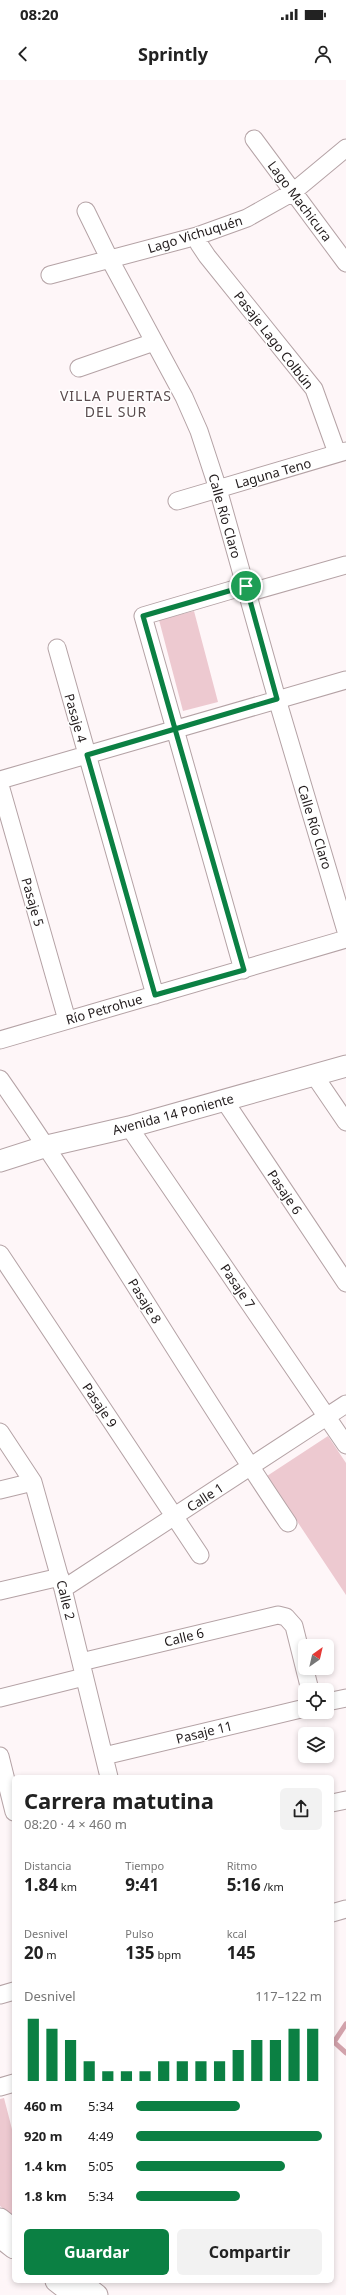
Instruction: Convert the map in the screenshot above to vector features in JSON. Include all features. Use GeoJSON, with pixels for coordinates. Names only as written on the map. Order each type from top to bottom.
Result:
{"type":"FeatureCollection","features":[{"type":"Feature","properties":{"kind":"street","name":"Lago Machicura"},"geometry":{"type":"LineString","coordinates":[[254,139],[346,263]]}},
{"type":"Feature","properties":{"kind":"street","name":"Lago Vichuquén"},"geometry":{"type":"LineString","coordinates":[[50,275],[109,258],[197,236],[247,218],[293,192],[346,148]]}},
{"type":"Feature","properties":{"kind":"street","name":"Calle Río Claro"},"geometry":{"type":"LineString","coordinates":[[86,211],[109,258],[187,404],[199,431],[218,489],[277,699],[346,931]]}},
{"type":"Feature","properties":{"kind":"street","name":"Pasaje Lago Colbún"},"geometry":{"type":"LineString","coordinates":[[197,236],[198,244],[207,256],[314,389],[342,452]]}},
{"type":"Feature","properties":{"kind":"street"},"geometry":{"type":"LineString","coordinates":[[79,368],[154,342]]}},
{"type":"Feature","properties":{"kind":"street","name":"Laguna Teno"},"geometry":{"type":"LineString","coordinates":[[177,501],[342,452]]}},
{"type":"Feature","properties":{"kind":"street"},"geometry":{"type":"LineString","coordinates":[[244,970],[143,616],[346,565]]}},
{"type":"Feature","properties":{"kind":"street","name":"Pasaje 4"},"geometry":{"type":"LineString","coordinates":[[57,648],[155,995]]}},
{"type":"Feature","properties":{"kind":"street"},"geometry":{"type":"LineString","coordinates":[[0,780],[346,680]]}},
{"type":"Feature","properties":{"kind":"street","name":"Pasaje 5"},"geometry":{"type":"LineString","coordinates":[[0,785],[67,1020]]}},
{"type":"Feature","properties":{"kind":"street","name":"Río Petrohue"},"geometry":{"type":"LineString","coordinates":[[0,1040],[346,939]]}},
{"type":"Feature","properties":{"kind":"street","name":"Avenida 14 Poniente"},"geometry":{"type":"LineString","coordinates":[[0,1161],[47,1146],[129,1127],[346,1066]]}},
{"type":"Feature","properties":{"kind":"street"},"geometry":{"type":"LineString","coordinates":[[314,1075],[346,1122]]}},
{"type":"Feature","properties":{"kind":"street","name":"Pasaje 8"},"geometry":{"type":"LineString","coordinates":[[0,1079],[47,1146],[250,1467],[288,1523]]}},
{"type":"Feature","properties":{"kind":"street","name":"Pasaje 6"},"geometry":{"type":"LineString","coordinates":[[224,1100],[346,1283]]}},
{"type":"Feature","properties":{"kind":"street","name":"Pasaje 7"},"geometry":{"type":"LineString","coordinates":[[129,1127],[346,1445]]}},
{"type":"Feature","properties":{"kind":"street","name":"Pasaje 9"},"geometry":{"type":"LineString","coordinates":[[0,1254],[200,1555]]}},
{"type":"Feature","properties":{"kind":"street","name":"Calle 1"},"geometry":{"type":"LineString","coordinates":[[62,1583],[174,1516],[346,1404]]}},
{"type":"Feature","properties":{"kind":"street","name":"Calle 2"},"geometry":{"type":"LineString","coordinates":[[0,1432],[33,1482],[62,1583],[109,1775]]}},
{"type":"Feature","properties":{"kind":"street"},"geometry":{"type":"LineString","coordinates":[[0,1490],[33,1482]]}},
{"type":"Feature","properties":{"kind":"street"},"geometry":{"type":"LineString","coordinates":[[0,1591],[62,1583]]}},
{"type":"Feature","properties":{"kind":"street","name":"Calle 6"},"geometry":{"type":"LineString","coordinates":[[0,1698],[83,1670],[274,1615],[286,1617],[294,1626],[308,1683]]}},
{"type":"Feature","properties":{"kind":"street"},"geometry":{"type":"LineString","coordinates":[[334,1701],[346,1698]]}},
{"type":"Feature","properties":{"kind":"street","name":"Pasaje 11"},"geometry":{"type":"LineString","coordinates":[[104,1756],[298,1710]]}},
{"type":"Feature","properties":{"kind":"street"},"geometry":{"type":"LineString","coordinates":[[0,1756],[12,1804]]}},
{"type":"Feature","properties":{"kind":"street"},"geometry":{"type":"LineString","coordinates":[[334,1803],[346,1800]]}},
{"type":"Feature","properties":{"kind":"street"},"geometry":{"type":"LineString","coordinates":[[334,1913],[346,1910]]}},
{"type":"Feature","properties":{"kind":"street"},"geometry":{"type":"LineString","coordinates":[[0,1995],[12,1992]]}},
{"type":"Feature","properties":{"kind":"street"},"geometry":{"type":"LineString","coordinates":[[0,2087],[12,2084]]}},
{"type":"Feature","properties":{"kind":"street"},"geometry":{"type":"LineString","coordinates":[[0,2219],[12,2228]]}},
{"type":"Feature","properties":{"kind":"street"},"geometry":{"type":"LineString","coordinates":[[0,2236],[12,2246]]}},
{"type":"Feature","properties":{"kind":"street"},"geometry":{"type":"LineString","coordinates":[[59,2283],[74,2295]]}},
{"type":"Feature","properties":{"kind":"street"},"geometry":{"type":"LineString","coordinates":[[82,2283],[97,2295]]}},
{"type":"Feature","properties":{"kind":"shaded area"},"geometry":{"type":"Polygon","coordinates":[[[194,611],[218,702],[183,711],[159,620],[194,611]]]}},
{"type":"Feature","properties":{"kind":"shaded area"},"geometry":{"type":"Polygon","coordinates":[[[328,1436],[346,1463],[346,1595],[267,1476],[328,1436]]]}},
{"type":"Feature","properties":{"kind":"shaded area"},"geometry":{"type":"Polygon","coordinates":[[[4,2098],[12,2129],[12,2215],[0,2206],[0,2099],[4,2098]]]}},
{"type":"Feature","properties":{"kind":"waterway"},"geometry":{"type":"LineString","coordinates":[[346,2024],[334,2042],[346,2053]]}},
{"type":"Feature","properties":{"kind":"district","name":"VILLA PUERTAS DEL SUR"},"geometry":{"type":"Point","coordinates":[116,404]}},
{"type":"Feature","properties":{"kind":"route"},"geometry":{"type":"LineString","coordinates":[[246,586],[143,616],[175,729],[87,755],[155,995],[244,970],[175,729],[277,699],[246,586]]}}]}
